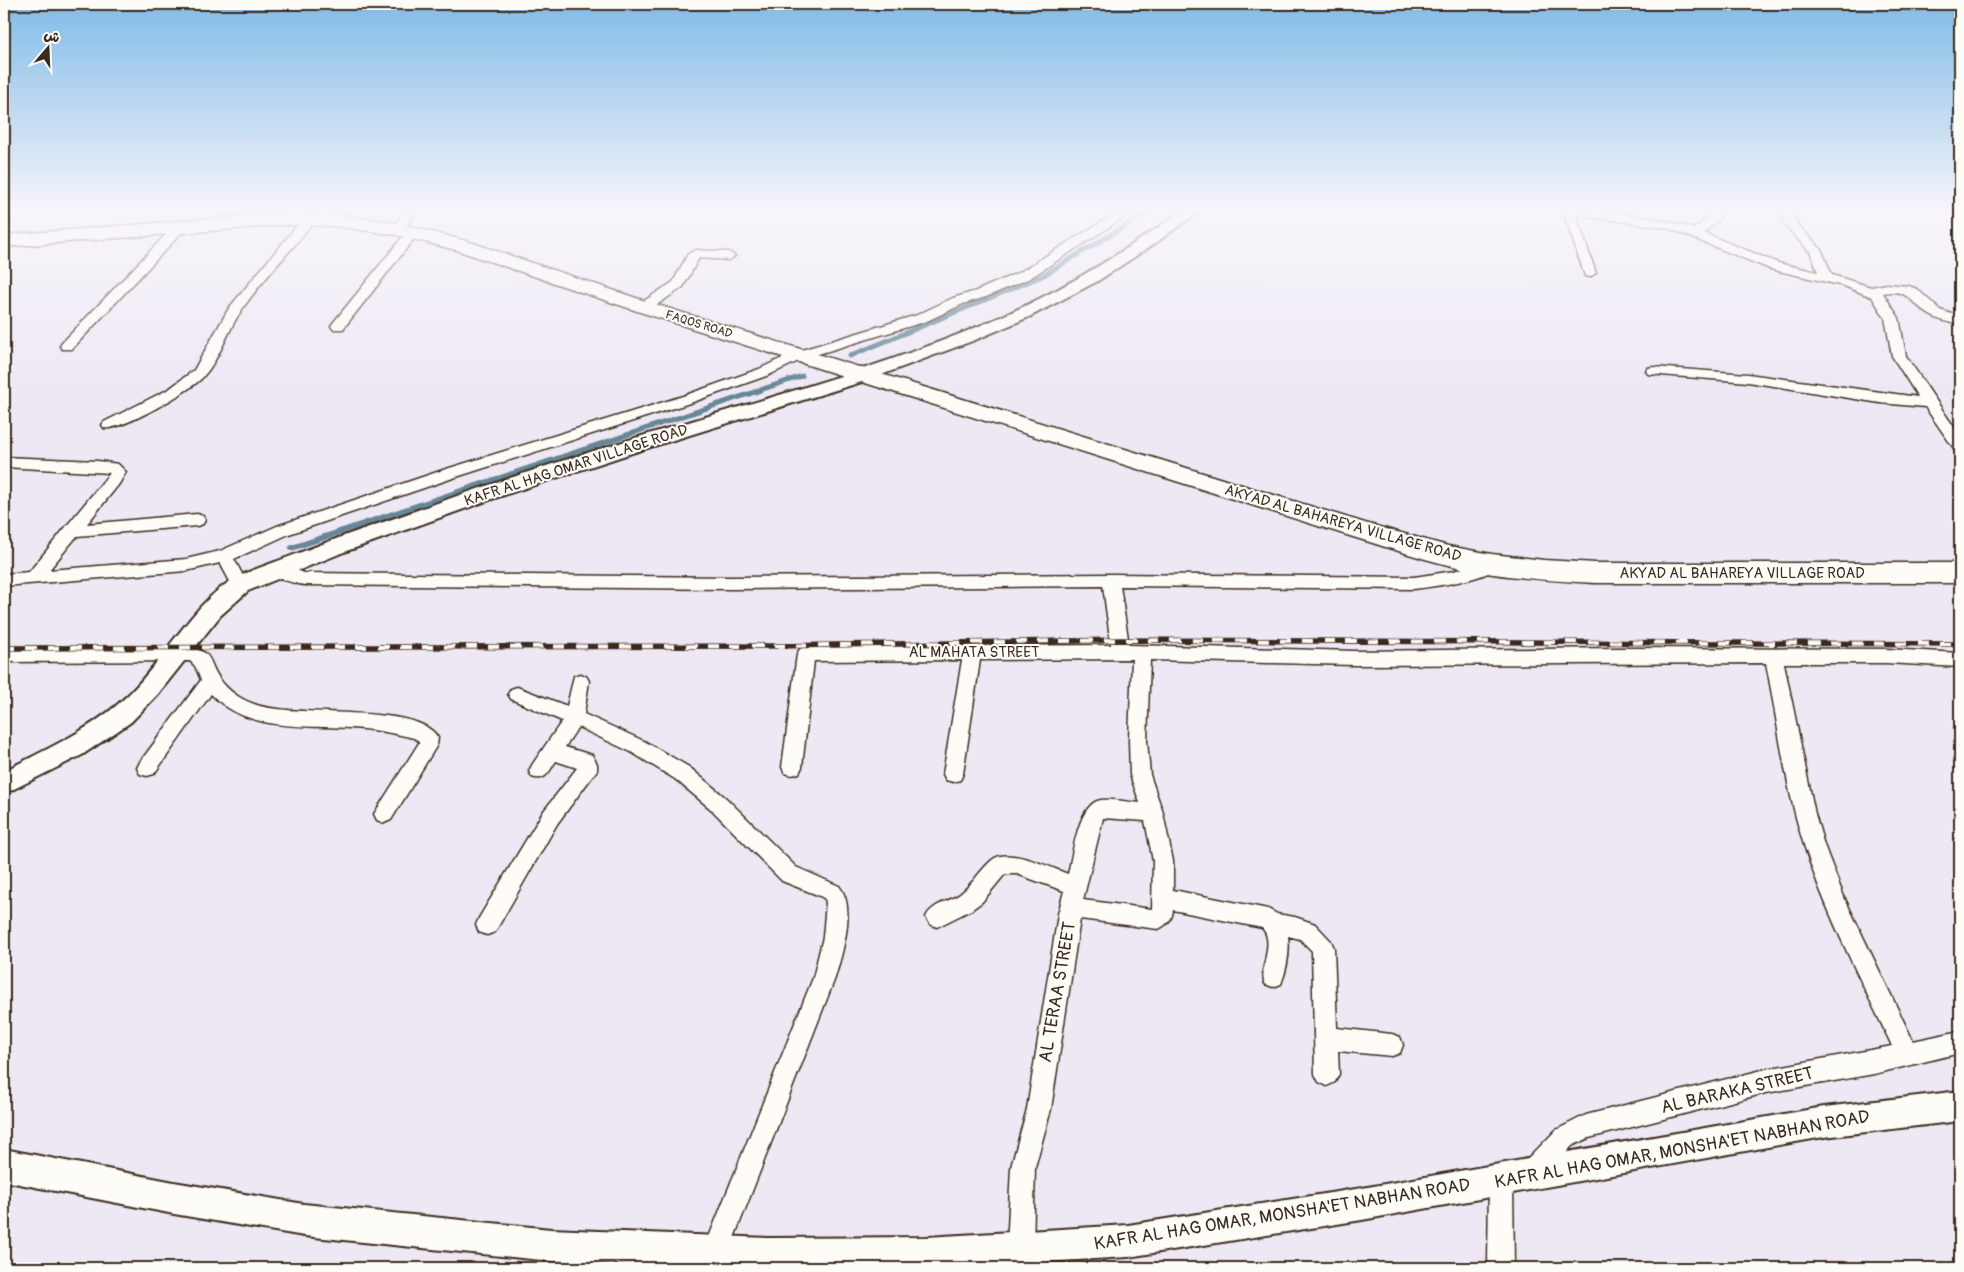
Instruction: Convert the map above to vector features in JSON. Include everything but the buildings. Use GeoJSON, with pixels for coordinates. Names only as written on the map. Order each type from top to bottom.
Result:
{"type":"FeatureCollection","features":[{"type":"Feature","properties":{"kind":"main road","name":"FAQOS ROAD"},"geometry":{"type":"LineString","coordinates":[[535,270],[644,307],[862,375]]}},
{"type":"Feature","properties":{"kind":"main road","name":"AKYAD AL BAHAREYA VILLAGE ROAD"},"geometry":{"type":"LineString","coordinates":[[862,375],[1370,534],[1448,555],[1492,564],[1596,573],[1960,573]]}},
{"type":"Feature","properties":{"kind":"street"},"geometry":{"type":"LineString","coordinates":[[67,346],[139,270]]}},
{"type":"Feature","properties":{"kind":"street"},"geometry":{"type":"LineString","coordinates":[[109,425],[193,380],[203,369],[235,310],[267,270]]}},
{"type":"Feature","properties":{"kind":"street"},"geometry":{"type":"LineString","coordinates":[[338,326],[377,270]]}},
{"type":"Feature","properties":{"kind":"street"},"geometry":{"type":"LineString","coordinates":[[644,307],[678,284],[685,270]]}},
{"type":"Feature","properties":{"kind":"street","name":"KAFR AL HAG OMAR VILLAGE ROAD"},"geometry":{"type":"LineString","coordinates":[[4,580],[186,565],[224,556],[283,530],[457,471],[688,399],[764,372],[800,355],[922,318],[1032,270]]}},
{"type":"Feature","properties":{"kind":"street","name":"KAFR AL HAG OMAR VILLAGE ROAD"},"geometry":{"type":"LineString","coordinates":[[4,783],[89,739],[117,719],[137,702],[221,600],[240,585],[443,508],[633,445],[862,375],[944,347],[1044,303],[1104,270]]}},
{"type":"Feature","properties":{"kind":"street"},"geometry":{"type":"LineString","coordinates":[[1795,270],[1826,277],[1877,294],[1888,310],[1899,356],[1929,403],[1960,446]]}},
{"type":"Feature","properties":{"kind":"street"},"geometry":{"type":"LineString","coordinates":[[1824,270],[1826,277]]}},
{"type":"Feature","properties":{"kind":"street"},"geometry":{"type":"LineString","coordinates":[[1871,291],[1887,288],[1904,289],[1912,292],[1935,313],[1960,321]]}},
{"type":"Feature","properties":{"kind":"street"},"geometry":{"type":"LineString","coordinates":[[1653,371],[1748,378],[1863,396],[1929,403]]}},
{"type":"Feature","properties":{"kind":"street"},"geometry":{"type":"LineString","coordinates":[[4,462],[98,466],[113,468],[118,472],[114,480],[33,578]]}},
{"type":"Feature","properties":{"kind":"street"},"geometry":{"type":"LineString","coordinates":[[72,531],[197,520]]}},
{"type":"Feature","properties":{"kind":"street"},"geometry":{"type":"LineString","coordinates":[[224,556],[240,585]]}},
{"type":"Feature","properties":{"kind":"street"},"geometry":{"type":"LineString","coordinates":[[280,569],[295,577],[304,579],[719,583],[1111,580],[1414,582],[1443,580],[1469,574],[1492,564]]}},
{"type":"Feature","properties":{"kind":"street","name":"AL TERAA STREET"},"geometry":{"type":"LineString","coordinates":[[1020,1248],[1023,1167],[1039,1109],[1070,914],[1080,909],[1158,919],[1162,914],[1163,862],[1153,813],[1140,775],[1131,653],[1111,580]]}},
{"type":"Feature","properties":{"kind":"street"},"geometry":{"type":"LineString","coordinates":[[953,774],[972,652]]}},
{"type":"Feature","properties":{"kind":"street","name":"AL MAHATA STREET"},"geometry":{"type":"LineString","coordinates":[[792,767],[806,654],[1131,653],[1354,658],[1619,655],[1886,656],[1960,660]]}},
{"type":"Feature","properties":{"kind":"street"},"geometry":{"type":"LineString","coordinates":[[4,654],[191,654],[200,658],[210,680],[222,693],[251,712],[269,717],[371,721],[397,725],[425,734],[429,738],[428,745],[384,814]]}},
{"type":"Feature","properties":{"kind":"street"},"geometry":{"type":"LineString","coordinates":[[1774,656],[1805,814],[1814,845],[1834,899],[1906,1054]]}},
{"type":"Feature","properties":{"kind":"street"},"geometry":{"type":"LineString","coordinates":[[147,768],[210,680]]}},
{"type":"Feature","properties":{"kind":"street"},"geometry":{"type":"LineString","coordinates":[[539,771],[574,718],[580,681]]}},
{"type":"Feature","properties":{"kind":"street"},"geometry":{"type":"LineString","coordinates":[[517,694],[638,747],[682,773],[703,789],[789,874],[809,884],[826,888],[835,895],[837,903],[831,951],[824,978],[716,1252]]}},
{"type":"Feature","properties":{"kind":"street"},"geometry":{"type":"LineString","coordinates":[[487,925],[550,818],[587,770],[585,762],[552,752]]}},
{"type":"Feature","properties":{"kind":"street"},"geometry":{"type":"LineString","coordinates":[[1070,914],[1092,816],[1096,811],[1101,809],[1153,813]]}},
{"type":"Feature","properties":{"kind":"street"},"geometry":{"type":"LineString","coordinates":[[937,917],[975,895],[1000,865],[1017,865],[1075,886]]}},
{"type":"Feature","properties":{"kind":"street"},"geometry":{"type":"LineString","coordinates":[[1163,898],[1262,917],[1272,922],[1310,931],[1317,938],[1323,948],[1327,1074]]}},
{"type":"Feature","properties":{"kind":"street"},"geometry":{"type":"LineString","coordinates":[[1272,922],[1278,932],[1273,976]]}},
{"type":"Feature","properties":{"kind":"street"},"geometry":{"type":"LineString","coordinates":[[1326,1038],[1392,1045]]}},
{"type":"Feature","properties":{"kind":"street","name":"AL BARAKA STREET"},"geometry":{"type":"LineString","coordinates":[[1516,1177],[1564,1138],[1586,1127],[1766,1081],[1960,1042]]}},
{"type":"Feature","properties":{"kind":"street","name":"KAFR AL HAG OMAR, MONSHA'ET NABHAN ROAD"},"geometry":{"type":"LineString","coordinates":[[4,1165],[174,1198],[304,1220],[550,1245],[716,1252],[765,1261],[924,1260],[1020,1248],[1128,1241],[1362,1204],[1824,1122],[1960,1106]]}},
{"type":"Feature","properties":{"kind":"street"},"geometry":{"type":"LineString","coordinates":[[1501,1268],[1516,1177]]}},
{"type":"Feature","properties":{"kind":"waterway"},"geometry":{"type":"LineString","coordinates":[[850,356],[1042,276],[1051,270]]}},
{"type":"Feature","properties":{"kind":"waterway"},"geometry":{"type":"LineString","coordinates":[[493,480],[802,376]]}},
{"type":"Feature","properties":{"kind":"waterway"},"geometry":{"type":"LineString","coordinates":[[292,548],[497,479]]}},
{"type":"Feature","properties":{"kind":"railway"},"geometry":{"type":"LineString","coordinates":[[4,648],[776,646],[1121,640],[1960,644]]}}]}
